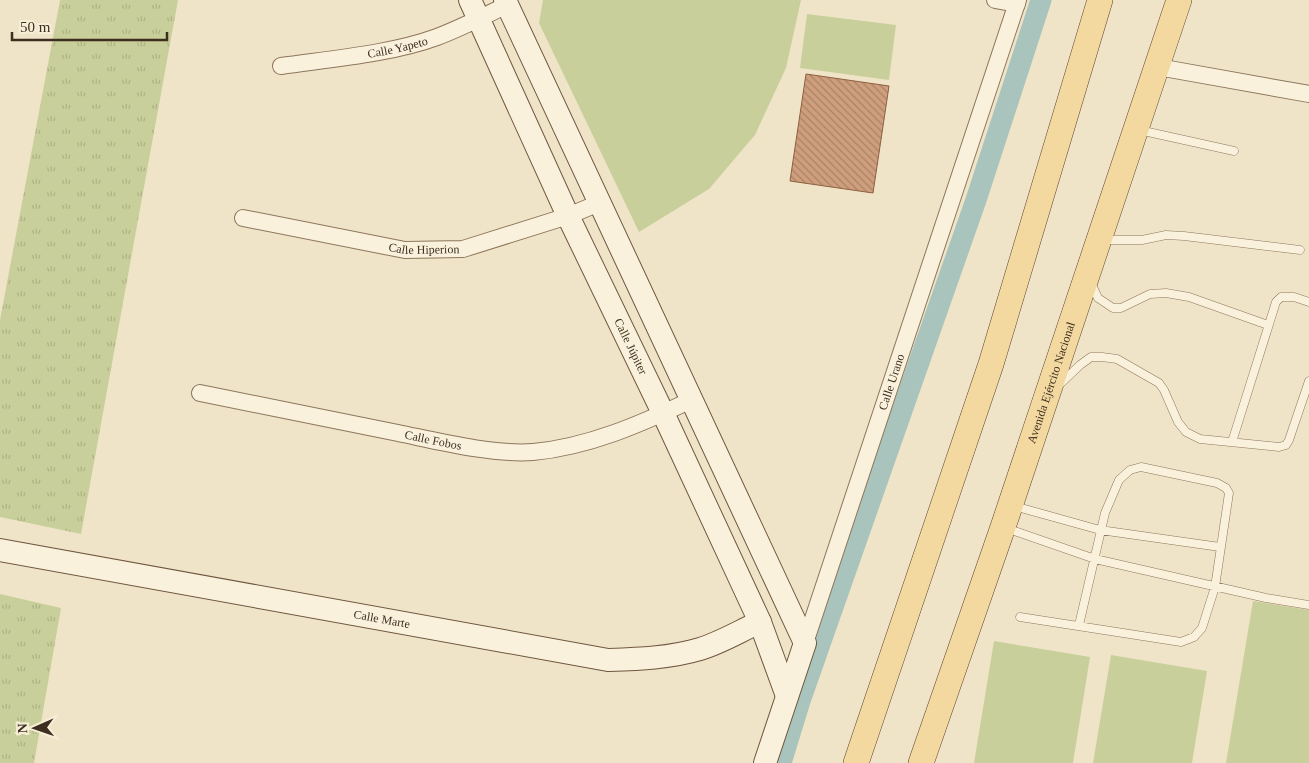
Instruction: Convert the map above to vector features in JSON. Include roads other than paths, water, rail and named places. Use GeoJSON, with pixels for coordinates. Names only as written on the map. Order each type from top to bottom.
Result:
{"type":"FeatureCollection","features":[{"type":"Feature","properties":{"kind":"main road"},"geometry":{"type":"LineString","coordinates":[[856,763],[991,364],[1100,0]]}},
{"type":"Feature","properties":{"kind":"main road","name":"Avenida Ejército Nacional"},"geometry":{"type":"LineString","coordinates":[[921,763],[1180,0]]}},
{"type":"Feature","properties":{"kind":"street"},"geometry":{"type":"LineString","coordinates":[[995,0],[1017,2]]}},
{"type":"Feature","properties":{"kind":"street"},"geometry":{"type":"LineString","coordinates":[[506,2],[805,644]]}},
{"type":"Feature","properties":{"kind":"street","name":"Calle Yapeto"},"geometry":{"type":"LineString","coordinates":[[281,66],[406,46],[437,37],[474,9],[506,2]]}},
{"type":"Feature","properties":{"kind":"street","name":"Calle Urano"},"geometry":{"type":"LineString","coordinates":[[765,763],[1017,2]]}},
{"type":"Feature","properties":{"kind":"street","name":"Calle Júpiter"},"geometry":{"type":"LineString","coordinates":[[474,9],[568,216],[663,413],[760,622],[786,696]]}},
{"type":"Feature","properties":{"kind":"street"},"geometry":{"type":"LineString","coordinates":[[1158,67],[1309,94]]}},
{"type":"Feature","properties":{"kind":"street","name":"Calle Hiperion"},"geometry":{"type":"LineString","coordinates":[[242,218],[405,250],[463,249],[568,216],[600,203]]}},
{"type":"Feature","properties":{"kind":"street","name":"Calle Fobos"},"geometry":{"type":"LineString","coordinates":[[200,393],[426,439],[498,451],[531,452],[592,441],[691,400]]}},
{"type":"Feature","properties":{"kind":"street","name":"Calle Marte"},"geometry":{"type":"LineString","coordinates":[[0,550],[608,660],[649,658],[700,649],[760,622]]}},
{"type":"Feature","properties":{"kind":"lane"},"geometry":{"type":"LineString","coordinates":[[1137,130],[1234,152]]}},
{"type":"Feature","properties":{"kind":"lane"},"geometry":{"type":"LineString","coordinates":[[1099,240],[1142,240],[1166,235],[1300,250]]}},
{"type":"Feature","properties":{"kind":"lane"},"geometry":{"type":"LineString","coordinates":[[1087,276],[1098,298],[1113,308],[1121,308],[1150,294],[1166,293],[1189,297],[1268,324]]}},
{"type":"Feature","properties":{"kind":"lane"},"geometry":{"type":"LineString","coordinates":[[1232,442],[1276,302],[1281,297],[1294,297],[1309,302]]}},
{"type":"Feature","properties":{"kind":"lane"},"geometry":{"type":"LineString","coordinates":[[1046,398],[1080,364],[1091,357],[1117,360],[1159,383],[1178,422],[1186,432],[1200,439],[1279,447],[1286,445],[1309,381]]}},
{"type":"Feature","properties":{"kind":"lane"},"geometry":{"type":"LineString","coordinates":[[1020,617],[1181,642],[1188,641],[1202,628],[1215,587],[1228,494],[1226,488],[1217,483],[1141,468],[1130,470],[1119,480],[1100,530],[1079,625]]}},
{"type":"Feature","properties":{"kind":"lane"},"geometry":{"type":"LineString","coordinates":[[1006,516],[1220,547]]}},
{"type":"Feature","properties":{"kind":"lane"},"geometry":{"type":"LineString","coordinates":[[1006,516],[1095,559],[1266,598],[1309,605]]}},
{"type":"Feature","properties":{"kind":"waterway"},"geometry":{"type":"LineString","coordinates":[[781,763],[800,701],[976,200],[1041,0]]}}]}
